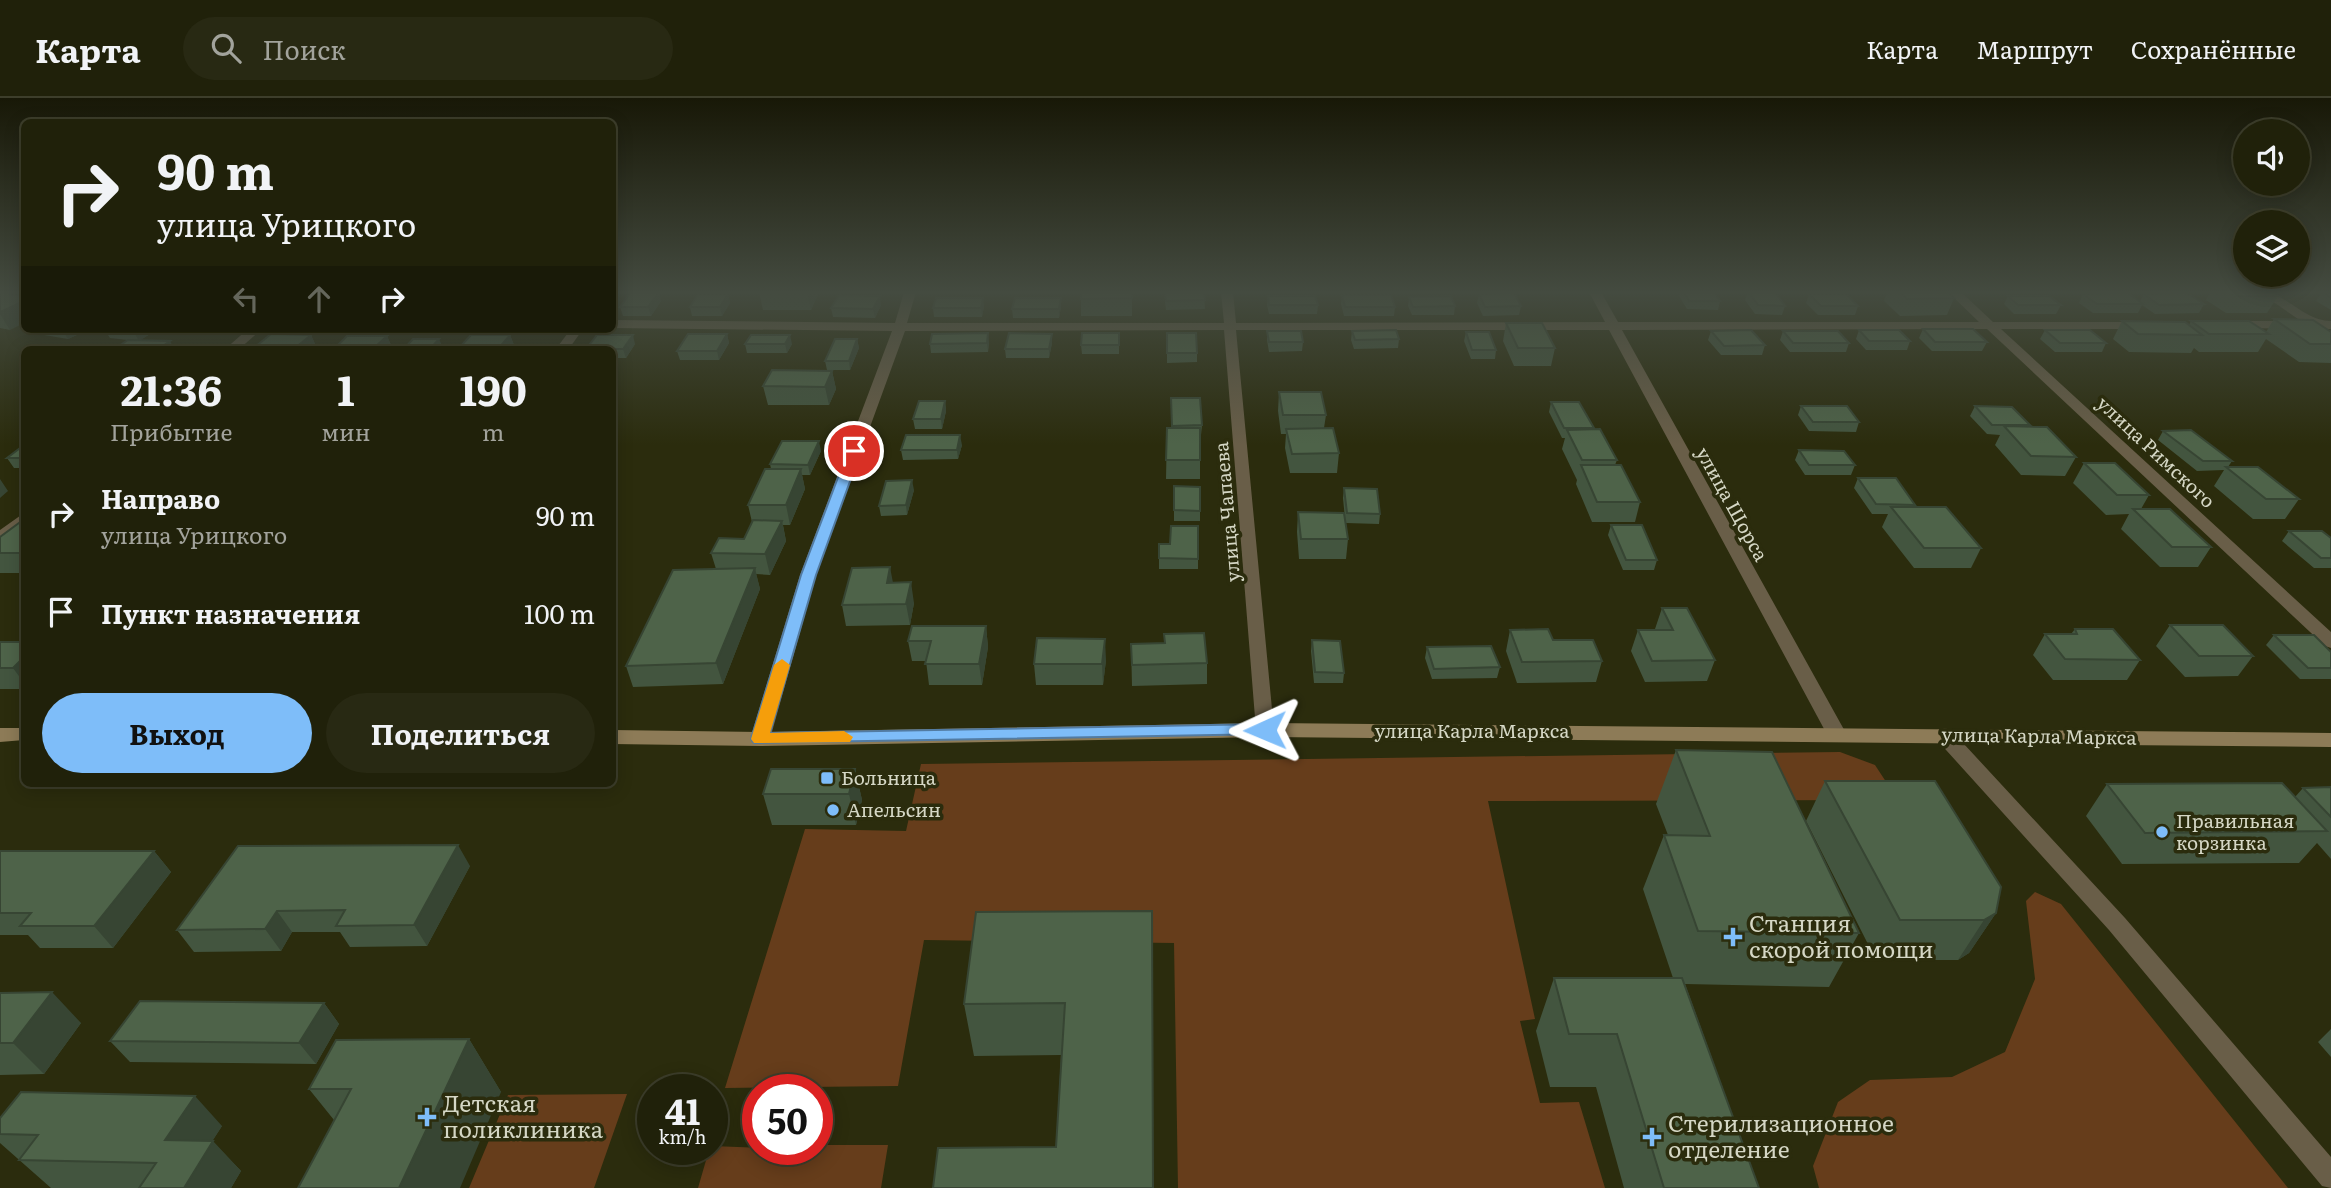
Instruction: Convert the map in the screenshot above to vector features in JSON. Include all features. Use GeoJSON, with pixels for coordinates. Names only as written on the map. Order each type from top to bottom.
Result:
{"type":"FeatureCollection","features":[{"type":"Feature","properties":{"kind":"main road","name":"улица Карла Маркса"},"geometry":{"type":"LineString","coordinates":[[616,737],[760,739],[1265,730],[2331,740]]}},
{"type":"Feature","properties":{"kind":"main road"},"geometry":{"type":"LineString","coordinates":[[0,735],[21,734]]}},
{"type":"Feature","properties":{"kind":"street"},"geometry":{"type":"LineString","coordinates":[[760,739],[808,575],[894,343]]}},
{"type":"Feature","properties":{"kind":"street","name":"улица Чапаева"},"geometry":{"type":"LineString","coordinates":[[1232,343],[1265,730]]}},
{"type":"Feature","properties":{"kind":"street","name":"улица Щорса"},"geometry":{"type":"LineString","coordinates":[[1620,343],[1838,734]]}},
{"type":"Feature","properties":{"kind":"street","name":"улица Римского"},"geometry":{"type":"LineString","coordinates":[[2011,343],[2331,642]]}},
{"type":"Feature","properties":{"kind":"street"},"geometry":{"type":"LineString","coordinates":[[0,538],[21,520]]}},
{"type":"Feature","properties":{"kind":"street"},"geometry":{"type":"LineString","coordinates":[[1944,736],[2117,924],[2331,1177]]}},
{"type":"Feature","properties":{"kind":"shaded area"},"geometry":{"type":"Polygon","coordinates":[[[1840,752],[1875,765],[1898,800],[1488,801],[1535,1019],[1520,1021],[1540,1103],[1579,1102],[1605,1188],[1178,1188],[1174,943],[924,940],[898,1086],[833,1087],[833,1074],[742,1074],[742,1088],[728,1088],[728,1078],[805,829],[906,831],[921,764],[1840,752]]]}},
{"type":"Feature","properties":{"kind":"shaded area"},"geometry":{"type":"Polygon","coordinates":[[[2035,892],[2061,904],[2288,1188],[1819,1188],[1813,1166],[1838,1102],[1870,1080],[1952,1077],[2005,1052],[2035,979],[2026,901],[2035,892]]]}},
{"type":"Feature","properties":{"kind":"shaded area"},"geometry":{"type":"Polygon","coordinates":[[[627,1094],[594,1188],[469,1188],[508,1095],[627,1094]]]}},
{"type":"Feature","properties":{"kind":"shaded area"},"geometry":{"type":"Polygon","coordinates":[[[833,1145],[888,1145],[881,1188],[698,1188],[705,1165],[728,1165],[728,1147],[742,1147],[742,1165],[833,1165],[833,1145]]]}},
{"type":"Feature","properties":{"kind":"building"},"geometry":{"type":"Polygon","coordinates":[[[124,343],[167,343],[163,346],[119,346],[124,343]]]}},
{"type":"Feature","properties":{"kind":"building"},"geometry":{"type":"Polygon","coordinates":[[[260,343],[301,343],[297,346],[256,346],[260,343]]]}},
{"type":"Feature","properties":{"kind":"building"},"geometry":{"type":"Polygon","coordinates":[[[340,343],[380,343],[376,346],[337,346],[340,343]]]}},
{"type":"Feature","properties":{"kind":"building"},"geometry":{"type":"Polygon","coordinates":[[[409,343],[435,343],[433,346],[407,346],[409,343]]]}},
{"type":"Feature","properties":{"kind":"building"},"geometry":{"type":"Polygon","coordinates":[[[464,343],[503,343],[501,346],[461,346],[464,343]]]}},
{"type":"Feature","properties":{"kind":"building"},"geometry":{"type":"Polygon","coordinates":[[[591,343],[627,343],[623,349],[616,349],[616,346],[588,346],[591,343]]]}},
{"type":"Feature","properties":{"kind":"building"},"geometry":{"type":"Polygon","coordinates":[[[682,343],[722,343],[717,351],[677,351],[682,343]]]}},
{"type":"Feature","properties":{"kind":"building"},"geometry":{"type":"Polygon","coordinates":[[[746,343],[786,343],[785,344],[746,343]]]}},
{"type":"Feature","properties":{"kind":"building"},"geometry":{"type":"Polygon","coordinates":[[[833,343],[856,343],[849,361],[825,361],[833,343]]]}},
{"type":"Feature","properties":{"kind":"building"},"geometry":{"type":"Polygon","coordinates":[[[930,343],[987,343],[987,343],[930,343]]]}},
{"type":"Feature","properties":{"kind":"building"},"geometry":{"type":"Polygon","coordinates":[[[1007,343],[1050,343],[1049,349],[1005,349],[1007,343]]]}},
{"type":"Feature","properties":{"kind":"building"},"geometry":{"type":"Polygon","coordinates":[[[1081,343],[1119,343],[1119,345],[1081,345],[1081,343]]]}},
{"type":"Feature","properties":{"kind":"building"},"geometry":{"type":"Polygon","coordinates":[[[1167,343],[1196,343],[1197,353],[1167,353],[1167,343]]]}},
{"type":"Feature","properties":{"kind":"building"},"geometry":{"type":"Polygon","coordinates":[[[1470,343],[1493,343],[1496,350],[1472,350],[1470,343]]]}},
{"type":"Feature","properties":{"kind":"building"},"geometry":{"type":"Polygon","coordinates":[[[1516,343],[1552,343],[1555,348],[1518,348],[1516,343]]]}},
{"type":"Feature","properties":{"kind":"building"},"geometry":{"type":"Polygon","coordinates":[[[1721,343],[1765,345],[1724,346],[1721,343]]]}},
{"type":"Feature","properties":{"kind":"building"},"geometry":{"type":"Polygon","coordinates":[[[772,370],[832,371],[825,387],[763,386],[772,370]]]}},
{"type":"Feature","properties":{"kind":"building"},"geometry":{"type":"Polygon","coordinates":[[[1279,392],[1321,392],[1326,415],[1283,415],[1279,392]]]}},
{"type":"Feature","properties":{"kind":"building"},"geometry":{"type":"Polygon","coordinates":[[[1171,398],[1200,398],[1202,425],[1172,426],[1171,398]]]}},
{"type":"Feature","properties":{"kind":"building"},"geometry":{"type":"Polygon","coordinates":[[[919,401],[945,401],[941,419],[913,419],[919,401]]]}},
{"type":"Feature","properties":{"kind":"building"},"geometry":{"type":"Polygon","coordinates":[[[1551,402],[1579,402],[1594,428],[1564,428],[1551,402]]]}},
{"type":"Feature","properties":{"kind":"building"},"geometry":{"type":"Polygon","coordinates":[[[1801,406],[1847,406],[1859,422],[1813,422],[1801,406]]]}},
{"type":"Feature","properties":{"kind":"building"},"geometry":{"type":"Polygon","coordinates":[[[1975,406],[2012,407],[2030,425],[1992,425],[1975,406]]]}},
{"type":"Feature","properties":{"kind":"building"},"geometry":{"type":"Polygon","coordinates":[[[2004,426],[2047,427],[2076,457],[2031,456],[2004,426]]]}},
{"type":"Feature","properties":{"kind":"building"},"geometry":{"type":"Polygon","coordinates":[[[1167,428],[1200,428],[1200,460],[1166,460],[1167,428]]]}},
{"type":"Feature","properties":{"kind":"building"},"geometry":{"type":"Polygon","coordinates":[[[1333,428],[1339,453],[1292,454],[1286,429],[1333,428]]]}},
{"type":"Feature","properties":{"kind":"building"},"geometry":{"type":"Polygon","coordinates":[[[1600,429],[1617,460],[1582,460],[1567,430],[1600,429]]]}},
{"type":"Feature","properties":{"kind":"building"},"geometry":{"type":"Polygon","coordinates":[[[2191,430],[2232,461],[2203,461],[2163,431],[2191,430]]]}},
{"type":"Feature","properties":{"kind":"building"},"geometry":{"type":"Polygon","coordinates":[[[906,435],[960,435],[957,450],[901,450],[906,435]]]}},
{"type":"Feature","properties":{"kind":"building"},"geometry":{"type":"Polygon","coordinates":[[[782,441],[819,441],[808,465],[770,464],[782,441]]]}},
{"type":"Feature","properties":{"kind":"building"},"geometry":{"type":"Polygon","coordinates":[[[21,447],[21,458],[7,458],[21,447]]]}},
{"type":"Feature","properties":{"kind":"building"},"geometry":{"type":"Polygon","coordinates":[[[1799,450],[1844,451],[1855,465],[1809,465],[1799,450]]]}},
{"type":"Feature","properties":{"kind":"building"},"geometry":{"type":"Polygon","coordinates":[[[2084,463],[2115,463],[2149,495],[2117,495],[2084,463]]]}},
{"type":"Feature","properties":{"kind":"building"},"geometry":{"type":"Polygon","coordinates":[[[1581,465],[1621,465],[1640,502],[1597,502],[1581,465]]]}},
{"type":"Feature","properties":{"kind":"building"},"geometry":{"type":"Polygon","coordinates":[[[2226,467],[2258,467],[2299,499],[2266,499],[2226,467]]]}},
{"type":"Feature","properties":{"kind":"building"},"geometry":{"type":"Polygon","coordinates":[[[765,469],[801,469],[786,505],[748,505],[765,469]]]}},
{"type":"Feature","properties":{"kind":"building"},"geometry":{"type":"Polygon","coordinates":[[[1858,478],[1896,478],[1915,505],[1876,504],[1858,478]]]}},
{"type":"Feature","properties":{"kind":"building"},"geometry":{"type":"Polygon","coordinates":[[[912,480],[906,505],[879,506],[886,481],[912,480]]]}},
{"type":"Feature","properties":{"kind":"building"},"geometry":{"type":"Polygon","coordinates":[[[1174,486],[1200,487],[1200,511],[1174,510],[1174,486]]]}},
{"type":"Feature","properties":{"kind":"building"},"geometry":{"type":"Polygon","coordinates":[[[1344,488],[1377,489],[1380,514],[1347,513],[1344,488]]]}},
{"type":"Feature","properties":{"kind":"building"},"geometry":{"type":"Polygon","coordinates":[[[1891,507],[1946,507],[1981,548],[1924,548],[1891,507]]]}},
{"type":"Feature","properties":{"kind":"building"},"geometry":{"type":"Polygon","coordinates":[[[2133,509],[2170,509],[2211,547],[2172,547],[2133,509]]]}},
{"type":"Feature","properties":{"kind":"building"},"geometry":{"type":"Polygon","coordinates":[[[1298,512],[1344,513],[1348,539],[1301,539],[1298,512]]]}},
{"type":"Feature","properties":{"kind":"building"},"geometry":{"type":"Polygon","coordinates":[[[753,520],[782,521],[765,554],[711,553],[719,538],[744,539],[753,520]]]}},
{"type":"Feature","properties":{"kind":"building"},"geometry":{"type":"Polygon","coordinates":[[[21,521],[21,553],[0,553],[0,537],[21,521]]]}},
{"type":"Feature","properties":{"kind":"building"},"geometry":{"type":"Polygon","coordinates":[[[1611,525],[1642,525],[1657,560],[1626,560],[1611,525]]]}},
{"type":"Feature","properties":{"kind":"building"},"geometry":{"type":"Polygon","coordinates":[[[1171,526],[1198,526],[1198,559],[1159,558],[1159,544],[1170,544],[1171,526]]]}},
{"type":"Feature","properties":{"kind":"building"},"geometry":{"type":"Polygon","coordinates":[[[2289,531],[2322,531],[2331,538],[2331,558],[2321,558],[2289,531]]]}},
{"type":"Feature","properties":{"kind":"building"},"geometry":{"type":"Polygon","coordinates":[[[890,567],[887,583],[911,582],[906,604],[842,605],[852,568],[890,567]]]}},
{"type":"Feature","properties":{"kind":"building"},"geometry":{"type":"Polygon","coordinates":[[[755,568],[716,663],[626,666],[673,570],[755,568]]]}},
{"type":"Feature","properties":{"kind":"building"},"geometry":{"type":"Polygon","coordinates":[[[1662,608],[1687,608],[1715,660],[1652,661],[1638,630],[1673,630],[1662,608]]]}},
{"type":"Feature","properties":{"kind":"building"},"geometry":{"type":"Polygon","coordinates":[[[2170,625],[2223,625],[2253,656],[2199,656],[2170,625]]]}},
{"type":"Feature","properties":{"kind":"building"},"geometry":{"type":"Polygon","coordinates":[[[912,626],[986,626],[979,664],[925,664],[931,641],[908,641],[912,626]]]}},
{"type":"Feature","properties":{"kind":"building"},"geometry":{"type":"Polygon","coordinates":[[[1548,629],[1553,640],[1593,640],[1602,661],[1522,662],[1510,630],[1548,629]]]}},
{"type":"Feature","properties":{"kind":"building"},"geometry":{"type":"Polygon","coordinates":[[[2075,629],[2113,629],[2140,660],[2065,659],[2045,634],[2077,634],[2075,629]]]}},
{"type":"Feature","properties":{"kind":"building"},"geometry":{"type":"Polygon","coordinates":[[[1204,633],[1207,663],[1132,665],[1131,644],[1165,643],[1164,634],[1204,633]]]}},
{"type":"Feature","properties":{"kind":"building"},"geometry":{"type":"Polygon","coordinates":[[[2274,635],[2314,635],[2331,652],[2331,668],[2308,668],[2274,635]]]}},
{"type":"Feature","properties":{"kind":"building"},"geometry":{"type":"Polygon","coordinates":[[[1037,638],[1105,639],[1102,664],[1034,664],[1037,638]]]}},
{"type":"Feature","properties":{"kind":"building"},"geometry":{"type":"Polygon","coordinates":[[[1312,640],[1340,641],[1344,673],[1315,672],[1312,640]]]}},
{"type":"Feature","properties":{"kind":"building"},"geometry":{"type":"Polygon","coordinates":[[[0,642],[21,642],[21,660],[13,668],[0,668],[0,642]]]}},
{"type":"Feature","properties":{"kind":"building"},"geometry":{"type":"Polygon","coordinates":[[[1491,646],[1500,667],[1434,669],[1427,647],[1491,646]]]}},
{"type":"Feature","properties":{"kind":"building"},"geometry":{"type":"Polygon","coordinates":[[[1676,750],[1772,752],[1859,933],[1698,931],[1664,835],[1710,836],[1676,750]]]}},
{"type":"Feature","properties":{"kind":"building"},"geometry":{"type":"Polygon","coordinates":[[[771,769],[855,769],[849,794],[763,794],[771,769]]]}},
{"type":"Feature","properties":{"kind":"building"},"geometry":{"type":"Polygon","coordinates":[[[1825,781],[1935,781],[2001,887],[1996,913],[1984,920],[1900,920],[1825,781]]]}},
{"type":"Feature","properties":{"kind":"building"},"geometry":{"type":"Polygon","coordinates":[[[2282,783],[2327,831],[2145,833],[2107,784],[2282,783]]]}},
{"type":"Feature","properties":{"kind":"building"},"geometry":{"type":"Polygon","coordinates":[[[2331,787],[2331,817],[2303,788],[2331,787]]]}},
{"type":"Feature","properties":{"kind":"building"},"geometry":{"type":"Polygon","coordinates":[[[458,845],[414,925],[336,926],[345,910],[277,911],[265,929],[177,930],[238,846],[458,845]]]}},
{"type":"Feature","properties":{"kind":"building"},"geometry":{"type":"Polygon","coordinates":[[[0,851],[154,851],[94,926],[20,926],[31,913],[0,913],[0,851]]]}},
{"type":"Feature","properties":{"kind":"building"},"geometry":{"type":"Polygon","coordinates":[[[1152,911],[1153,1188],[933,1188],[938,1148],[1056,1147],[1065,1003],[964,1004],[976,912],[1152,911]]]}},
{"type":"Feature","properties":{"kind":"building"},"geometry":{"type":"Polygon","coordinates":[[[1554,978],[1682,978],[1759,1188],[1664,1188],[1617,1034],[1569,1034],[1554,978]]]}},
{"type":"Feature","properties":{"kind":"building"},"geometry":{"type":"Polygon","coordinates":[[[52,992],[13,1043],[0,1043],[0,993],[52,992]]]}},
{"type":"Feature","properties":{"kind":"building"},"geometry":{"type":"Polygon","coordinates":[[[140,1001],[324,1003],[299,1043],[110,1041],[140,1001]]]}},
{"type":"Feature","properties":{"kind":"building"},"geometry":{"type":"Polygon","coordinates":[[[469,1039],[399,1188],[298,1188],[351,1089],[309,1089],[336,1040],[469,1039]]]}},
{"type":"Feature","properties":{"kind":"building"},"geometry":{"type":"Polygon","coordinates":[[[21,1092],[195,1096],[165,1140],[213,1141],[184,1188],[139,1188],[156,1163],[19,1160],[38,1135],[0,1134],[0,1118],[21,1092]]]}},
{"type":"Feature","properties":{"kind":"slow traffic"},"geometry":{"type":"LineString","coordinates":[[782,665],[760,739],[844,737]]}},
{"type":"Feature","properties":{"kind":"place","name":"Больница"},"geometry":{"type":"Point","coordinates":[827,778]}},
{"type":"Feature","properties":{"kind":"place","name":"Апельсин"},"geometry":{"type":"Point","coordinates":[833,810]}},
{"type":"Feature","properties":{"kind":"place","name":"Правильная корзинка"},"geometry":{"type":"Point","coordinates":[2162,832]}},
{"type":"Feature","properties":{"kind":"place","name":"Станция скорой помощи"},"geometry":{"type":"Point","coordinates":[1733,937]}},
{"type":"Feature","properties":{"kind":"place","name":"Детская поликлиника"},"geometry":{"type":"Point","coordinates":[427,1117]}},
{"type":"Feature","properties":{"kind":"place","name":"Стерилизационное отделение"},"geometry":{"type":"Point","coordinates":[1652,1137]}},
{"type":"Feature","properties":{"kind":"route"},"geometry":{"type":"LineString","coordinates":[[854,451],[808,575],[760,739],[1265,730]]}}]}
